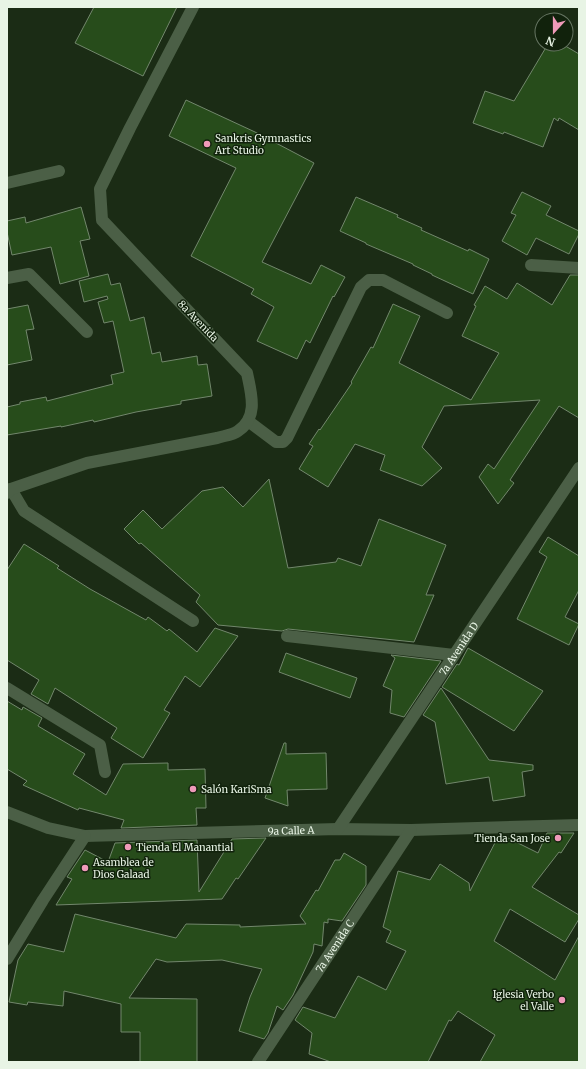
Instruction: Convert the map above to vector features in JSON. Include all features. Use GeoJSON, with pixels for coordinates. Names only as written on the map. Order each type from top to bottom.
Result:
{"type":"FeatureCollection","features":[{"type":"Feature","properties":{"kind":"street","name":"8a Avenida"},"geometry":{"type":"LineString","coordinates":[[193,7],[100,189],[102,220],[247,373],[253,402],[248,421]]}},
{"type":"Feature","properties":{"kind":"street"},"geometry":{"type":"LineString","coordinates":[[7,183],[59,171]]}},
{"type":"Feature","properties":{"kind":"street"},"geometry":{"type":"LineString","coordinates":[[531,265],[579,268]]}},
{"type":"Feature","properties":{"kind":"street"},"geometry":{"type":"LineString","coordinates":[[7,278],[29,274],[87,332]]}},
{"type":"Feature","properties":{"kind":"street"},"geometry":{"type":"LineString","coordinates":[[193,621],[24,511],[9,491],[87,463],[217,438],[238,432],[248,421],[276,442],[283,442],[287,438],[361,287],[369,280],[383,280],[447,313]]}},
{"type":"Feature","properties":{"kind":"street","name":"7a Avenida D"},"geometry":{"type":"LineString","coordinates":[[338,829],[579,468]]}},
{"type":"Feature","properties":{"kind":"street"},"geometry":{"type":"LineString","coordinates":[[287,636],[454,655]]}},
{"type":"Feature","properties":{"kind":"street"},"geometry":{"type":"LineString","coordinates":[[7,688],[100,745],[105,772]]}},
{"type":"Feature","properties":{"kind":"street","name":"9a Calle A"},"geometry":{"type":"LineString","coordinates":[[7,812],[48,828],[85,836],[338,829],[411,830],[579,825]]}},
{"type":"Feature","properties":{"kind":"street","name":"7a Avenida C"},"geometry":{"type":"LineString","coordinates":[[258,1062],[411,830]]}},
{"type":"Feature","properties":{"kind":"street"},"geometry":{"type":"LineString","coordinates":[[7,959],[85,836]]}},
{"type":"Feature","properties":{"kind":"building"},"geometry":{"type":"Polygon","coordinates":[[[94,7],[177,7],[143,76],[75,43],[94,7]]]}},
{"type":"Feature","properties":{"kind":"building"},"geometry":{"type":"Polygon","coordinates":[[[574,51],[579,54],[579,130],[559,118],[558,121],[554,118],[543,147],[504,132],[503,134],[473,123],[485,91],[514,101],[543,52],[574,51]]]}},
{"type":"Feature","properties":{"kind":"building"},"geometry":{"type":"Polygon","coordinates":[[[186,100],[255,132],[314,163],[262,262],[311,284],[321,265],[345,277],[334,297],[333,296],[310,343],[306,340],[297,359],[257,341],[274,307],[251,294],[254,289],[191,256],[236,168],[169,136],[186,100]]]}},
{"type":"Feature","properties":{"kind":"building"},"geometry":{"type":"Polygon","coordinates":[[[522,192],[551,206],[546,215],[579,231],[569,254],[536,238],[527,255],[502,241],[516,215],[511,213],[522,192]]]}},
{"type":"Feature","properties":{"kind":"building"},"geometry":{"type":"Polygon","coordinates":[[[356,197],[398,215],[397,217],[422,228],[421,230],[468,251],[469,249],[489,259],[473,294],[432,275],[413,264],[340,231],[356,197]]]}},
{"type":"Feature","properties":{"kind":"building"},"geometry":{"type":"Polygon","coordinates":[[[81,207],[90,239],[80,241],[89,276],[60,284],[51,247],[12,255],[7,232],[7,221],[25,217],[26,223],[81,207]]]}},
{"type":"Feature","properties":{"kind":"building"},"geometry":{"type":"Polygon","coordinates":[[[108,274],[111,285],[120,283],[130,321],[144,317],[152,354],[160,352],[162,362],[197,356],[198,365],[207,364],[212,396],[181,401],[181,404],[136,412],[94,422],[93,420],[61,427],[7,435],[7,407],[20,404],[20,402],[46,397],[47,401],[113,384],[111,375],[124,372],[113,321],[104,323],[98,302],[108,299],[107,296],[84,302],[79,281],[108,274]]]}},
{"type":"Feature","properties":{"kind":"building"},"geometry":{"type":"Polygon","coordinates":[[[570,275],[579,275],[579,418],[559,406],[510,480],[514,483],[498,504],[479,477],[488,464],[494,469],[540,400],[444,406],[422,447],[442,468],[422,486],[380,470],[385,455],[355,444],[328,487],[299,469],[313,446],[309,444],[352,383],[351,382],[371,347],[373,348],[393,304],[420,316],[399,363],[471,400],[499,353],[462,336],[476,306],[474,305],[485,286],[507,299],[517,283],[552,305],[570,275]]]}},
{"type":"Feature","properties":{"kind":"building"},"geometry":{"type":"Polygon","coordinates":[[[28,305],[34,329],[26,330],[32,360],[7,365],[7,309],[28,305]]]}},
{"type":"Feature","properties":{"kind":"building"},"geometry":{"type":"Polygon","coordinates":[[[269,479],[288,568],[336,562],[338,558],[361,566],[379,519],[446,545],[426,595],[434,595],[414,642],[288,629],[282,631],[218,625],[196,602],[200,595],[141,543],[139,544],[124,529],[143,510],[162,529],[202,491],[223,487],[243,507],[269,479]]]}},
{"type":"Feature","properties":{"kind":"building"},"geometry":{"type":"Polygon","coordinates":[[[548,537],[579,556],[579,590],[565,617],[579,624],[569,645],[517,619],[547,557],[539,552],[548,537]]]}},
{"type":"Feature","properties":{"kind":"building"},"geometry":{"type":"Polygon","coordinates":[[[24,544],[59,566],[57,568],[90,589],[146,620],[148,617],[167,631],[169,629],[197,652],[215,628],[238,636],[200,687],[185,676],[164,710],[170,713],[143,758],[111,738],[117,728],[55,688],[48,704],[31,694],[39,680],[7,660],[7,570],[24,544]]]}},
{"type":"Feature","properties":{"kind":"building"},"geometry":{"type":"Polygon","coordinates":[[[468,648],[543,691],[514,731],[442,687],[457,664],[459,665],[468,648]]]}},
{"type":"Feature","properties":{"kind":"building"},"geometry":{"type":"Polygon","coordinates":[[[286,653],[357,678],[350,698],[279,672],[286,653]]]}},
{"type":"Feature","properties":{"kind":"building"},"geometry":{"type":"Polygon","coordinates":[[[391,655],[441,661],[404,717],[390,713],[392,690],[383,686],[395,658],[391,655]]]}},
{"type":"Feature","properties":{"kind":"building"},"geometry":{"type":"Polygon","coordinates":[[[441,688],[489,760],[533,765],[533,770],[522,772],[525,796],[493,801],[489,777],[446,784],[435,722],[423,715],[441,688]]]}},
{"type":"Feature","properties":{"kind":"building"},"geometry":{"type":"Polygon","coordinates":[[[7,701],[22,710],[23,707],[42,718],[38,726],[85,754],[73,774],[106,795],[123,764],[168,763],[168,770],[205,769],[206,808],[196,808],[197,825],[121,828],[124,820],[79,808],[78,810],[23,785],[27,781],[7,769],[7,701]]]}},
{"type":"Feature","properties":{"kind":"building"},"geometry":{"type":"Polygon","coordinates":[[[284,743],[286,743],[286,754],[326,753],[327,789],[287,790],[288,806],[265,798],[284,743]]]}},
{"type":"Feature","properties":{"kind":"building"},"geometry":{"type":"Polygon","coordinates":[[[547,833],[574,833],[561,853],[559,852],[532,887],[579,915],[579,919],[565,942],[510,909],[494,941],[555,980],[579,936],[579,1062],[480,1062],[495,1035],[458,1011],[451,1021],[449,1020],[428,1062],[331,1062],[309,1054],[312,1033],[295,1020],[303,1007],[335,1018],[358,976],[386,990],[406,951],[386,942],[391,931],[383,927],[398,871],[430,880],[440,864],[469,883],[470,891],[499,835],[502,835],[538,853],[547,833]]]}},
{"type":"Feature","properties":{"kind":"building"},"geometry":{"type":"Polygon","coordinates":[[[266,838],[238,879],[236,878],[222,899],[56,905],[72,879],[67,877],[85,850],[108,862],[115,843],[197,840],[199,892],[232,839],[266,838]]]}},
{"type":"Feature","properties":{"kind":"building"},"geometry":{"type":"Polygon","coordinates":[[[344,853],[366,866],[366,885],[342,921],[328,919],[328,923],[324,922],[322,946],[314,944],[313,952],[293,995],[283,1010],[277,1006],[268,1033],[264,1039],[239,1031],[250,997],[262,969],[222,960],[167,962],[156,959],[129,998],[197,999],[197,1062],[140,1062],[140,1032],[121,1032],[121,1004],[64,991],[63,1006],[28,1002],[27,1005],[9,1002],[18,960],[28,944],[64,952],[75,914],[176,938],[186,924],[240,925],[240,927],[306,924],[300,916],[316,890],[318,891],[335,860],[340,860],[344,853]]]}},
{"type":"Feature","properties":{"kind":"place","name":"Sankris Gymnastics Art Studio"},"geometry":{"type":"Point","coordinates":[207,144]}},
{"type":"Feature","properties":{"kind":"place","name":"Salón KariSma"},"geometry":{"type":"Point","coordinates":[193,789]}},
{"type":"Feature","properties":{"kind":"place","name":"Tienda San Jose"},"geometry":{"type":"Point","coordinates":[558,838]}},
{"type":"Feature","properties":{"kind":"place","name":"Tienda El Manantial"},"geometry":{"type":"Point","coordinates":[128,847]}},
{"type":"Feature","properties":{"kind":"place","name":"Asamblea de Dios Galaad"},"geometry":{"type":"Point","coordinates":[85,868]}},
{"type":"Feature","properties":{"kind":"place","name":"Iglesia Verbo el Valle"},"geometry":{"type":"Point","coordinates":[562,1000]}}]}
